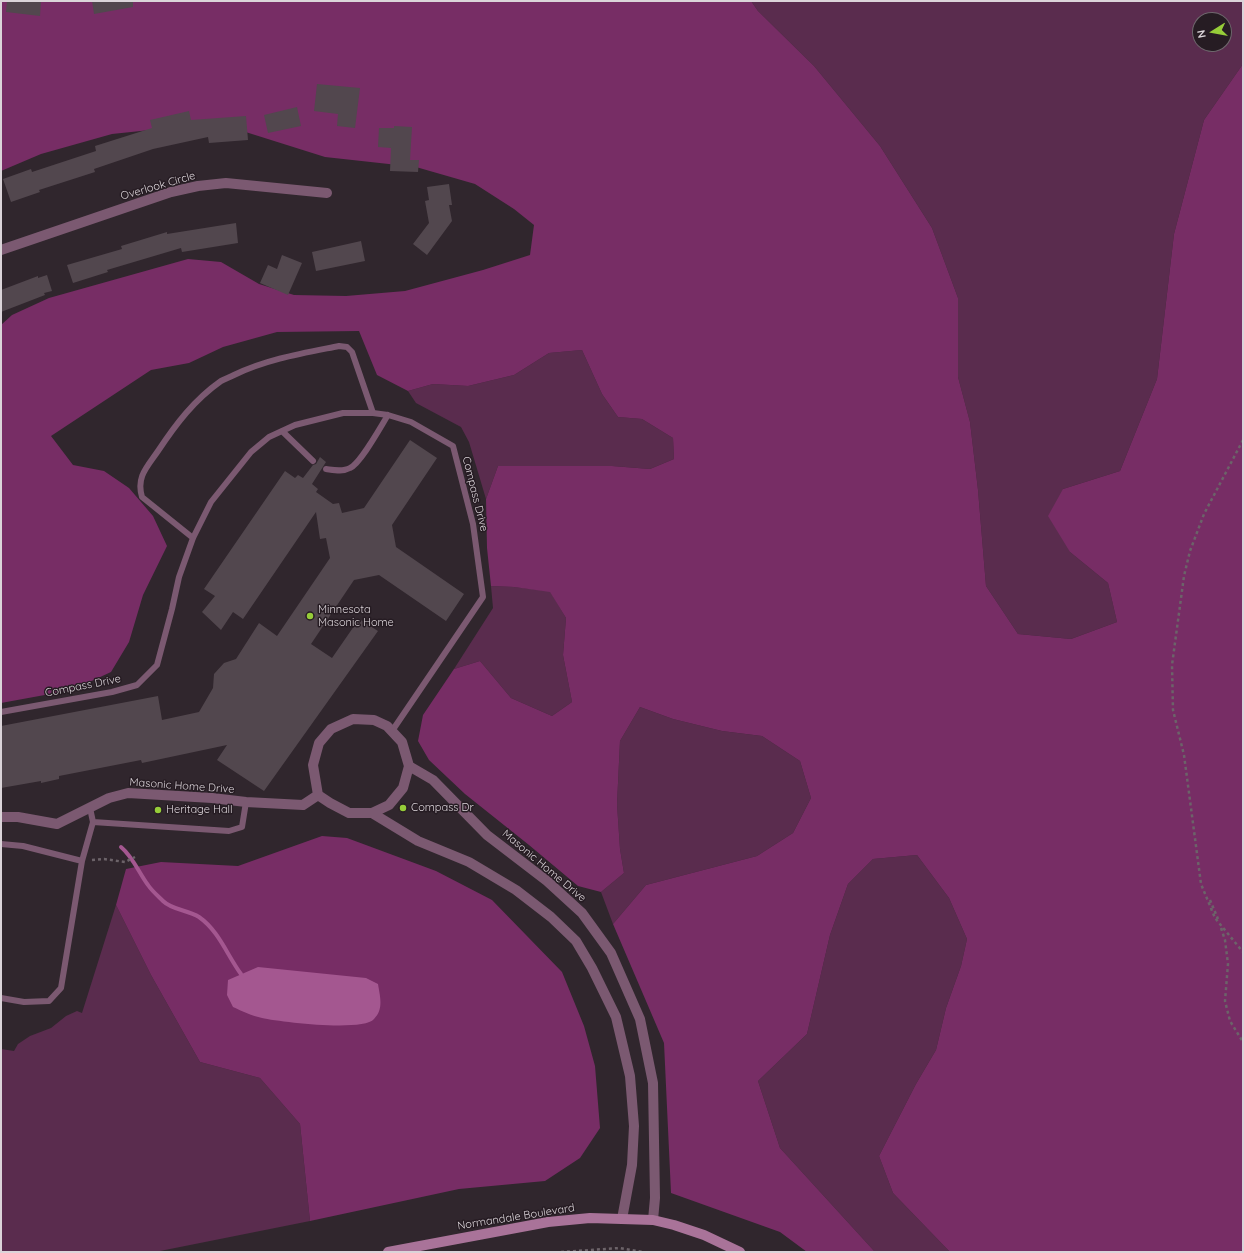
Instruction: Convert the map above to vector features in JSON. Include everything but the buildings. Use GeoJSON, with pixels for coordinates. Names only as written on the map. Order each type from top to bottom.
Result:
{"type":"FeatureCollection","features":[{"type":"Feature","properties":{"kind":"street","name":"Overlook Circle"},"geometry":{"type":"LineString","coordinates":[[1,250],[171,192],[198,186],[226,183],[327,193]]}},
{"type":"Feature","properties":{"kind":"street"},"geometry":{"type":"LineString","coordinates":[[352,719],[374,720],[387,726],[402,742],[409,766],[403,788],[389,805],[372,813],[349,813],[330,804],[318,795],[313,765],[319,743],[331,729],[352,719]]}},
{"type":"Feature","properties":{"kind":"street","name":"Masonic Home Drive"},"geometry":{"type":"LineString","coordinates":[[409,766],[432,780],[487,835],[547,881],[582,913],[611,953],[640,1019],[653,1083],[655,1198],[653,1220]]}},
{"type":"Feature","properties":{"kind":"street","name":"Masonic Home Drive"},"geometry":{"type":"LineString","coordinates":[[1,817],[57,824],[109,798],[128,793],[303,805],[318,795]]}},
{"type":"Feature","properties":{"kind":"street"},"geometry":{"type":"LineString","coordinates":[[372,813],[418,841],[469,862],[516,890],[551,917],[576,941],[592,968],[616,1017],[630,1076],[634,1126],[632,1164],[622,1219]]}},
{"type":"Feature","properties":{"kind":"street","name":"Normandale Boulevard"},"geometry":{"type":"LineString","coordinates":[[388,1252],[548,1222],[590,1218],[653,1220],[674,1225],[704,1236],[740,1252]]}},
{"type":"Feature","properties":{"kind":"lane"},"geometry":{"type":"LineString","coordinates":[[193,538],[142,497],[139,487],[142,475],[176,424],[192,406],[221,381],[252,367],[278,359],[339,346],[348,347],[352,352],[372,413]]}},
{"type":"Feature","properties":{"kind":"lane","name":"Compass Drive"},"geometry":{"type":"LineString","coordinates":[[1,712],[112,692],[137,685],[157,665],[179,577],[193,538],[211,502],[251,452],[269,437],[295,425],[343,413],[372,413],[388,415],[411,422],[453,446],[473,524],[483,597],[392,732]]}},
{"type":"Feature","properties":{"kind":"lane"},"geometry":{"type":"LineString","coordinates":[[326,469],[337,471],[350,468],[358,462],[388,415]]}},
{"type":"Feature","properties":{"kind":"lane"},"geometry":{"type":"LineString","coordinates":[[282,431],[313,461]]}},
{"type":"Feature","properties":{"kind":"lane"},"geometry":{"type":"LineString","coordinates":[[93,822],[229,830],[242,827],[246,802]]}},
{"type":"Feature","properties":{"kind":"lane"},"geometry":{"type":"LineString","coordinates":[[1,998],[24,1002],[49,1001],[61,988],[82,861],[93,822],[90,808]]}},
{"type":"Feature","properties":{"kind":"lane"},"geometry":{"type":"LineString","coordinates":[[1,844],[23,846],[82,861]]}},
{"type":"Feature","properties":{"kind":"path"},"geometry":{"type":"LineString","coordinates":[[1243,440],[1204,514],[1190,551],[1184,576],[1172,665],[1172,710],[1184,755],[1201,884],[1215,918],[1220,926],[1243,952]]}},
{"type":"Feature","properties":{"kind":"path"},"geometry":{"type":"LineString","coordinates":[[82,861],[104,858],[125,862],[135,857]]}},
{"type":"Feature","properties":{"kind":"path"},"geometry":{"type":"LineString","coordinates":[[1220,926],[1225,940],[1228,964],[1225,1002],[1230,1021],[1243,1042]]}},
{"type":"Feature","properties":{"kind":"path"},"geometry":{"type":"LineString","coordinates":[[561,1252],[620,1248],[643,1252]]}},
{"type":"Feature","properties":{"kind":"shaded area"},"geometry":{"type":"Polygon","coordinates":[[[1,1],[751,1],[758,11],[814,66],[880,146],[932,228],[958,298],[958,377],[970,422],[978,490],[986,586],[1018,634],[1071,639],[1117,622],[1108,583],[1070,552],[1048,516],[1063,489],[1120,471],[1157,379],[1174,234],[1204,120],[1243,64],[1243,1252],[950,1252],[893,1193],[879,1156],[916,1084],[936,1050],[946,1008],[961,966],[967,939],[949,898],[917,855],[873,859],[848,884],[830,935],[807,1034],[758,1081],[780,1148],[875,1252],[807,1252],[780,1232],[671,1193],[664,1043],[613,924],[646,885],[757,856],[793,833],[811,798],[800,761],[762,736],[722,731],[673,719],[640,707],[620,741],[617,804],[620,849],[624,873],[601,892],[578,886],[465,794],[429,760],[418,741],[423,715],[454,669],[480,661],[511,698],[552,716],[572,702],[563,655],[566,618],[550,592],[514,587],[491,586],[487,548],[486,499],[498,466],[612,466],[650,469],[674,459],[673,438],[642,419],[618,417],[602,394],[582,350],[549,353],[514,375],[468,386],[433,384],[408,391],[377,375],[359,331],[277,332],[223,347],[189,363],[151,370],[51,436],[73,465],[104,471],[129,488],[153,516],[167,546],[143,595],[129,642],[111,672],[72,690],[1,703],[1,325],[12,315],[49,298],[188,259],[221,262],[259,284],[294,295],[346,296],[405,291],[483,270],[530,255],[534,225],[514,209],[475,184],[416,167],[325,157],[217,123],[112,134],[41,154],[1,171],[1,1]]]}},
{"type":"Feature","properties":{"kind":"shaded area"},"geometry":{"type":"Polygon","coordinates":[[[751,1],[1243,1],[1243,64],[1204,120],[1174,234],[1157,379],[1120,471],[1063,489],[1070,552],[1108,583],[1117,622],[1071,639],[1018,634],[986,586],[978,490],[970,422],[958,377],[958,298],[932,228],[880,146],[814,66],[758,11],[751,1]]]}},
{"type":"Feature","properties":{"kind":"shaded area"},"geometry":{"type":"Polygon","coordinates":[[[582,350],[602,394],[618,417],[642,419],[673,438],[674,459],[650,469],[612,466],[498,466],[486,499],[469,442],[461,427],[416,403],[408,391],[433,384],[468,386],[514,375],[549,353],[582,350]]]}},
{"type":"Feature","properties":{"kind":"shaded area"},"geometry":{"type":"Polygon","coordinates":[[[491,586],[550,591],[566,618],[563,655],[572,702],[552,716],[511,698],[480,661],[454,669],[493,608],[491,586]]]}},
{"type":"Feature","properties":{"kind":"shaded area"},"geometry":{"type":"Polygon","coordinates":[[[640,707],[673,719],[722,731],[762,736],[800,761],[811,798],[793,833],[757,856],[646,885],[613,924],[601,892],[624,873],[620,849],[617,804],[620,741],[640,707]]]}},
{"type":"Feature","properties":{"kind":"shaded area"},"geometry":{"type":"Polygon","coordinates":[[[322,836],[347,838],[436,871],[492,900],[562,972],[584,1026],[595,1066],[600,1128],[580,1158],[545,1181],[459,1189],[310,1221],[300,1124],[260,1078],[200,1062],[151,975],[116,905],[126,869],[161,862],[238,866],[322,836]]]}},
{"type":"Feature","properties":{"kind":"shaded area"},"geometry":{"type":"Polygon","coordinates":[[[917,855],[949,898],[967,939],[961,966],[946,1008],[936,1050],[916,1084],[879,1156],[893,1193],[950,1252],[875,1252],[780,1148],[758,1081],[807,1034],[830,935],[848,884],[873,859],[917,855]]]}},
{"type":"Feature","properties":{"kind":"shaded area"},"geometry":{"type":"Polygon","coordinates":[[[116,905],[151,975],[200,1062],[260,1078],[300,1124],[310,1221],[155,1252],[1,1252],[1,1049],[14,1051],[18,1044],[30,1036],[51,1028],[66,1016],[77,1011],[82,1013],[116,905]]]}},
{"type":"Feature","properties":{"kind":"shaded area"},"geometry":{"type":"Polygon","coordinates":[[[258,967],[366,978],[378,984],[380,998],[379,1011],[374,1019],[367,1023],[354,1025],[321,1025],[286,1022],[251,1015],[233,1007],[227,995],[228,980],[258,967]]]}},
{"type":"Feature","properties":{"kind":"waterway"},"geometry":{"type":"LineString","coordinates":[[121,847],[132,860],[153,891],[163,901],[171,906],[199,917],[212,929],[241,974]]}},
{"type":"Feature","properties":{"kind":"place","name":"Minnesota Masonic Home"},"geometry":{"type":"Point","coordinates":[310,616]}},
{"type":"Feature","properties":{"kind":"place","name":"Compass Dr"},"geometry":{"type":"Point","coordinates":[403,808]}},
{"type":"Feature","properties":{"kind":"place","name":"Heritage Hall"},"geometry":{"type":"Point","coordinates":[158,810]}}]}
